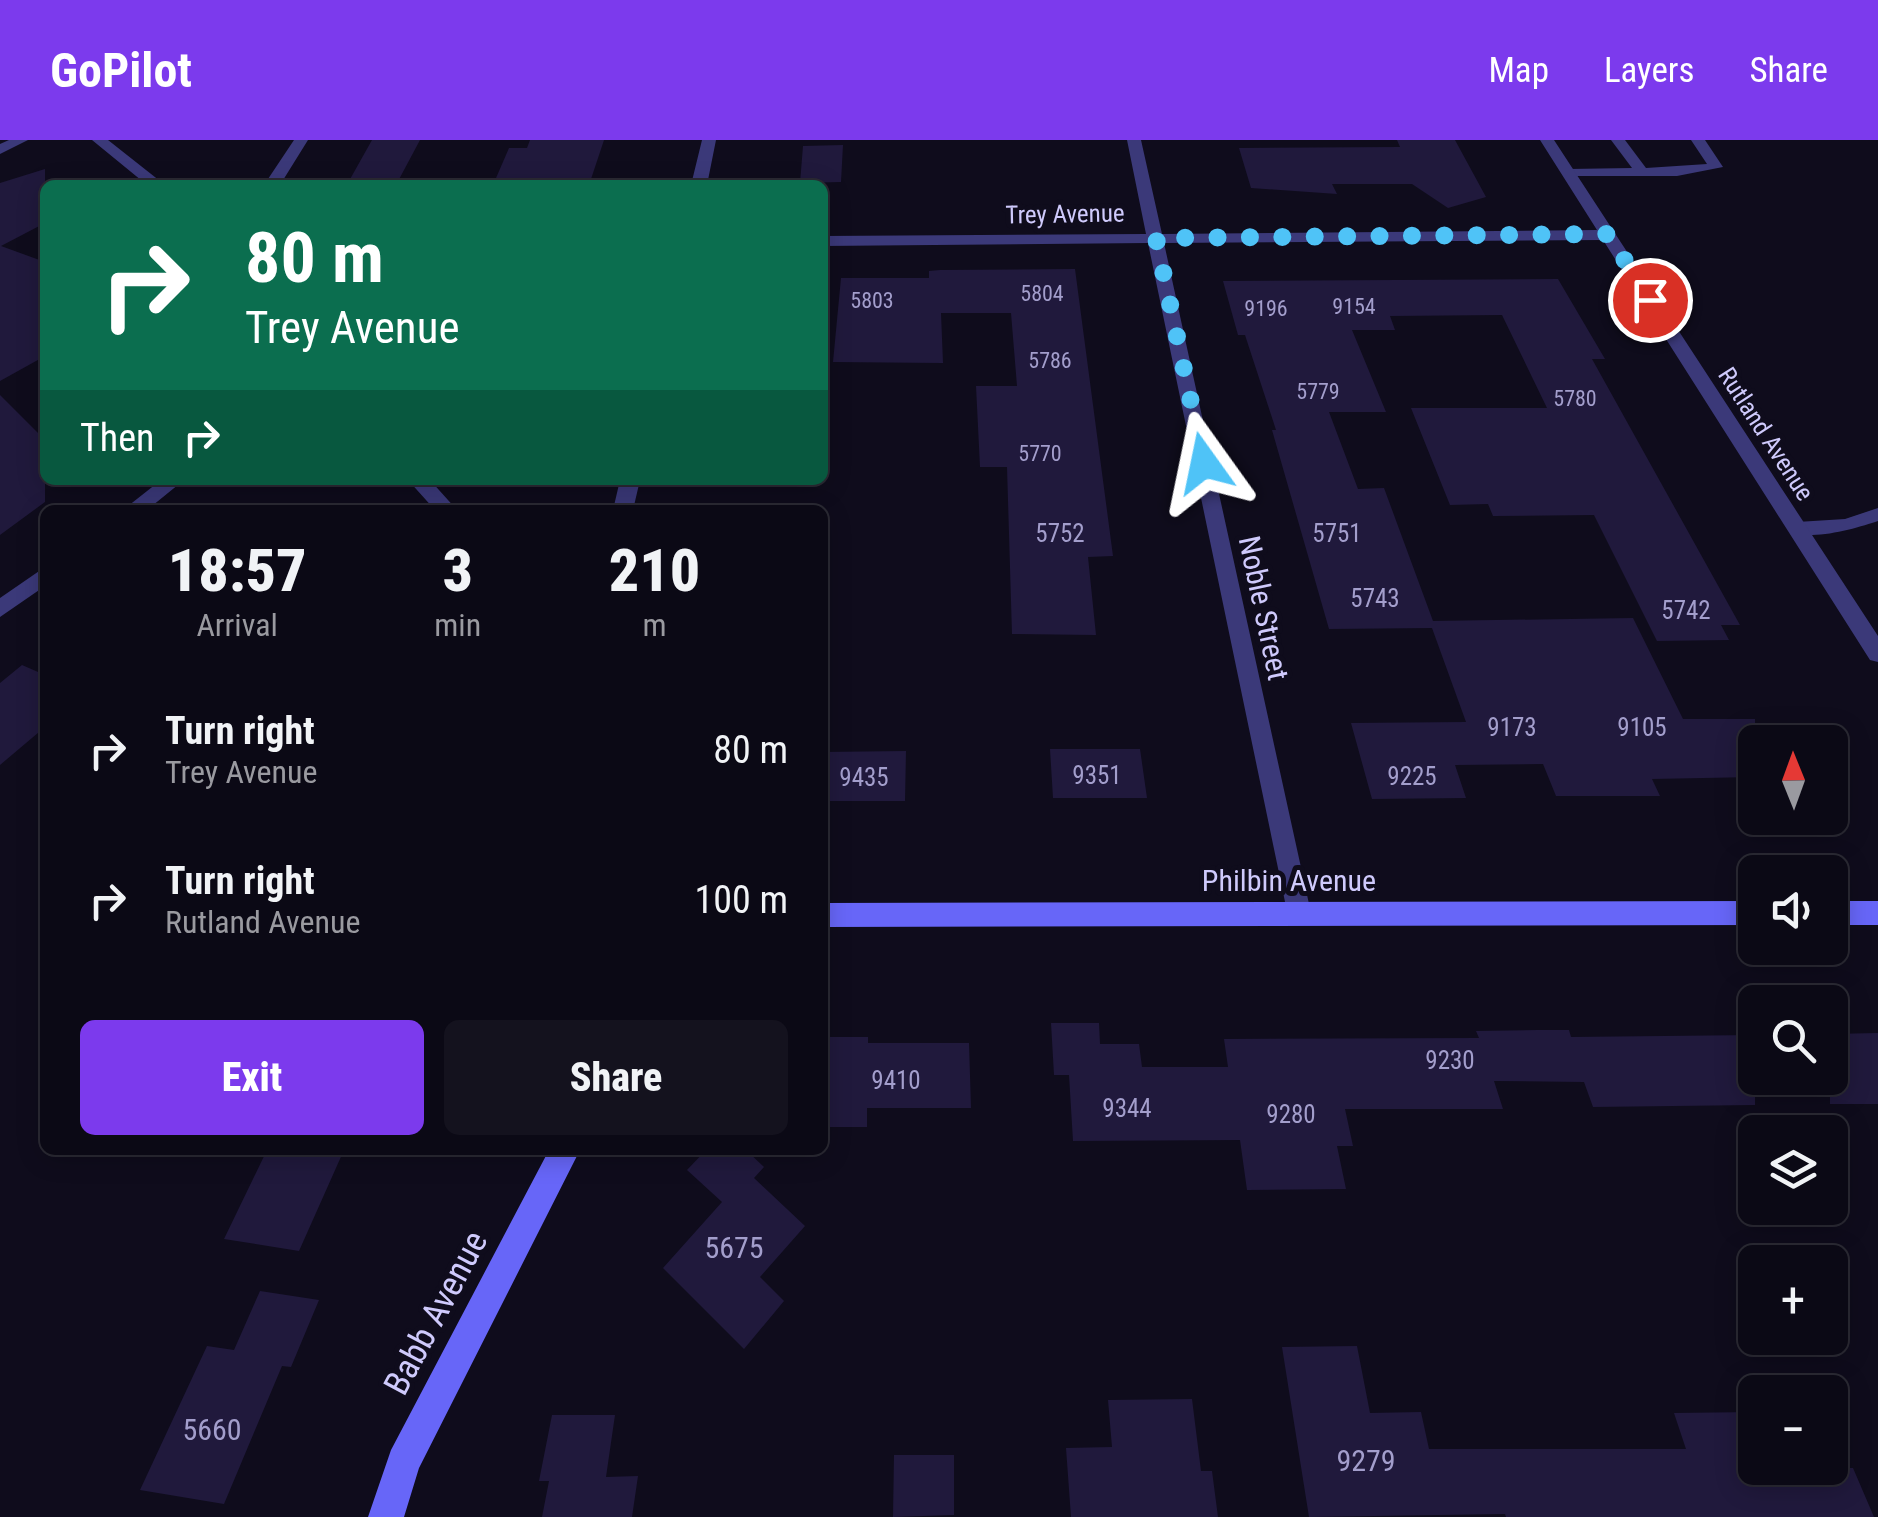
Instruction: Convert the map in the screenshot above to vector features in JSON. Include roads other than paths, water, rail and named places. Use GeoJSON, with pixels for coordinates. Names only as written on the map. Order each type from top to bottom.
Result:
{"type":"FeatureCollection","features":[{"type":"Feature","properties":{"kind":"street"},"geometry":{"type":"LineString","coordinates":[[0,150],[21,140]]}},
{"type":"Feature","properties":{"kind":"street"},"geometry":{"type":"LineString","coordinates":[[99,140],[150,180]]}},
{"type":"Feature","properties":{"kind":"street"},"geometry":{"type":"LineString","coordinates":[[275,180],[301,140]]}},
{"type":"Feature","properties":{"kind":"street"},"geometry":{"type":"LineString","coordinates":[[700,180],[709,140]]}},
{"type":"Feature","properties":{"kind":"street","name":"Noble Street"},"geometry":{"type":"LineString","coordinates":[[1134,140],[1298,913]]}},
{"type":"Feature","properties":{"kind":"street","name":"Rutland Avenue"},"geometry":{"type":"LineString","coordinates":[[1547,140],[1878,654]]}},
{"type":"Feature","properties":{"kind":"street","name":"Trey Avenue"},"geometry":{"type":"LineString","coordinates":[[828,242],[1608,234]]}},
{"type":"Feature","properties":{"kind":"street"},"geometry":{"type":"LineString","coordinates":[[140,505],[167,485]]}},
{"type":"Feature","properties":{"kind":"street"},"geometry":{"type":"LineString","coordinates":[[423,485],[441,505]]}},
{"type":"Feature","properties":{"kind":"street"},"geometry":{"type":"LineString","coordinates":[[0,609],[40,578]]}},
{"type":"Feature","properties":{"kind":"street","name":"Philbin Avenue"},"geometry":{"type":"LineString","coordinates":[[828,915],[1738,913]]}},
{"type":"Feature","properties":{"kind":"street"},"geometry":{"type":"LineString","coordinates":[[1848,913],[1878,913]]}},
{"type":"Feature","properties":{"kind":"street","name":"Babb Avenue"},"geometry":{"type":"LineString","coordinates":[[386,1517],[403,1462],[562,1155]]}},
{"type":"Feature","properties":{"kind":"lane"},"geometry":{"type":"LineString","coordinates":[[1618,140],[1642,172]]}},
{"type":"Feature","properties":{"kind":"lane"},"geometry":{"type":"LineString","coordinates":[[1568,173],[1716,167],[1698,140]]}},
{"type":"Feature","properties":{"kind":"lane"},"geometry":{"type":"LineString","coordinates":[[1797,528],[1847,525],[1878,514]]}}]}
